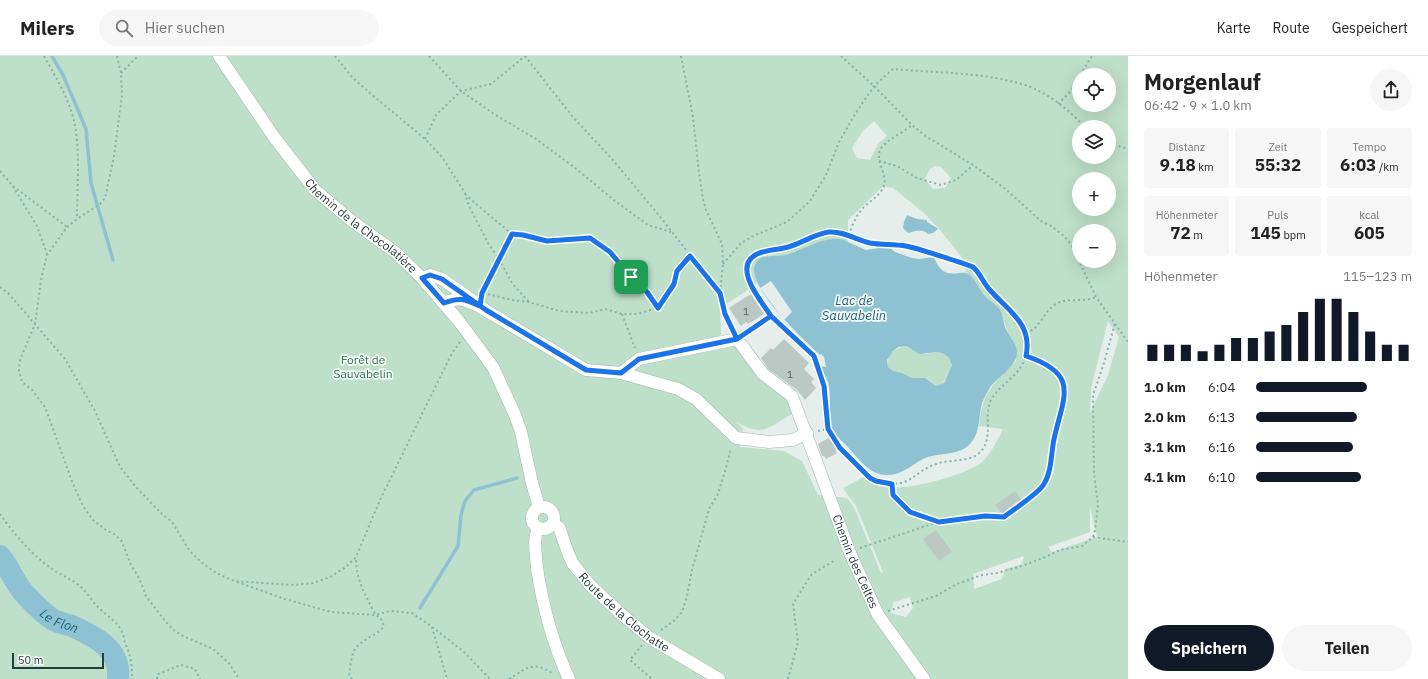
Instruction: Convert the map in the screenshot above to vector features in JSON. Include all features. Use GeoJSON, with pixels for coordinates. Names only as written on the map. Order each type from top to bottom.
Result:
{"type":"FeatureCollection","features":[{"type":"Feature","properties":{"kind":"street","name":"Chemin de la Chocolatière"},"geometry":{"type":"LineString","coordinates":[[218,56],[274,137],[315,190],[352,221],[395,252],[422,278],[444,303],[493,367],[515,415],[521,432],[532,483],[539,507]]}},
{"type":"Feature","properties":{"kind":"street"},"geometry":{"type":"LineString","coordinates":[[422,278],[430,275],[442,279],[483,308],[586,370],[621,373],[678,389],[696,399],[736,438],[769,442],[793,440],[807,433]]}},
{"type":"Feature","properties":{"kind":"street"},"geometry":{"type":"LineString","coordinates":[[444,303],[452,300],[464,299],[483,308]]}},
{"type":"Feature","properties":{"kind":"street"},"geometry":{"type":"LineString","coordinates":[[621,373],[639,359],[737,339]]}},
{"type":"Feature","properties":{"kind":"street","name":"Chemin des Celtes"},"geometry":{"type":"LineString","coordinates":[[737,339],[763,374],[792,396],[807,433],[850,553],[878,615],[924,679]]}},
{"type":"Feature","properties":{"kind":"street"},"geometry":{"type":"LineString","coordinates":[[539,507],[546,507],[552,511],[554,517],[553,524],[549,528],[543,530],[538,528],[532,522],[531,518],[535,510],[539,507]]}},
{"type":"Feature","properties":{"kind":"street","name":"Route de la Clochatte"},"geometry":{"type":"LineString","coordinates":[[553,524],[558,527],[573,564],[590,585],[650,638],[719,679]]}},
{"type":"Feature","properties":{"kind":"street"},"geometry":{"type":"LineString","coordinates":[[538,528],[535,535],[541,597],[556,650],[569,679]]}},
{"type":"Feature","properties":{"kind":"path"},"geometry":{"type":"LineString","coordinates":[[44,56],[63,91],[73,118],[77,144],[77,219]]}},
{"type":"Feature","properties":{"kind":"path"},"geometry":{"type":"LineString","coordinates":[[117,56],[121,73],[122,95],[114,156],[105,198],[100,204],[67,227],[47,255],[34,324],[20,360],[19,371],[22,382],[32,390],[45,407],[73,484],[83,506],[93,520],[121,540],[146,596],[172,628],[183,636],[213,649],[229,663],[240,679]]}},
{"type":"Feature","properties":{"kind":"path"},"geometry":{"type":"LineString","coordinates":[[121,73],[138,56]]}},
{"type":"Feature","properties":{"kind":"path"},"geometry":{"type":"LineString","coordinates":[[335,56],[352,77],[425,139],[442,157],[465,193],[512,234],[547,241],[590,238],[610,252],[631,277],[647,292],[658,308]]}},
{"type":"Feature","properties":{"kind":"path"},"geometry":{"type":"LineString","coordinates":[[429,56],[461,91],[494,114],[536,139],[574,167],[615,201],[648,224],[672,233]]}},
{"type":"Feature","properties":{"kind":"path"},"geometry":{"type":"LineString","coordinates":[[425,139],[436,115],[461,91],[492,84],[525,56],[572,116],[612,159],[720,293]]}},
{"type":"Feature","properties":{"kind":"path"},"geometry":{"type":"LineString","coordinates":[[685,56],[682,57],[693,117],[700,185],[706,210],[722,244],[723,264],[720,293],[725,314],[737,339],[771,316]]}},
{"type":"Feature","properties":{"kind":"path"},"geometry":{"type":"LineString","coordinates":[[841,56],[924,135],[973,165],[1003,187],[1041,221],[1051,226],[1064,236],[1071,244],[1096,297],[1128,342]]}},
{"type":"Feature","properties":{"kind":"path"},"geometry":{"type":"LineString","coordinates":[[1085,68],[1092,56]]}},
{"type":"Feature","properties":{"kind":"path"},"geometry":{"type":"LineString","coordinates":[[723,264],[741,243],[753,236],[787,222],[810,201],[826,175],[839,142],[857,111],[874,86],[893,69],[977,75],[1025,85],[1050,96],[1077,120]]}},
{"type":"Feature","properties":{"kind":"path"},"geometry":{"type":"LineString","coordinates":[[1058,104],[1072,89]]}},
{"type":"Feature","properties":{"kind":"path"},"geometry":{"type":"LineString","coordinates":[[849,235],[860,212],[882,188],[885,181],[885,175],[879,161],[881,148],[886,143],[904,132],[912,124]]}},
{"type":"Feature","properties":{"kind":"path"},"geometry":{"type":"LineString","coordinates":[[1116,145],[1128,149]]}},
{"type":"Feature","properties":{"kind":"path"},"geometry":{"type":"LineString","coordinates":[[879,161],[897,166],[918,178],[941,184],[956,180],[973,165]]}},
{"type":"Feature","properties":{"kind":"path"},"geometry":{"type":"LineString","coordinates":[[0,171],[12,185],[37,226],[47,255]]}},
{"type":"Feature","properties":{"kind":"path"},"geometry":{"type":"LineString","coordinates":[[12,185],[67,227]]}},
{"type":"Feature","properties":{"kind":"path"},"geometry":{"type":"LineString","coordinates":[[465,193],[469,206],[488,243],[499,258],[512,283],[529,302]]}},
{"type":"Feature","properties":{"kind":"path"},"geometry":{"type":"LineString","coordinates":[[834,232],[849,235],[872,243],[906,246],[973,267],[991,291],[1013,313],[1026,333],[1026,356],[1018,371],[997,391],[992,398],[988,412],[987,440],[981,452],[968,459],[935,464],[909,481],[892,484],[876,481],[870,478],[837,444],[828,429],[824,386],[814,356],[771,316],[747,278],[747,271],[751,259],[763,252],[791,246],[822,233],[834,232]]}},
{"type":"Feature","properties":{"kind":"path"},"geometry":{"type":"LineString","coordinates":[[483,308],[482,293],[512,234]]}},
{"type":"Feature","properties":{"kind":"path"},"geometry":{"type":"LineString","coordinates":[[482,293],[512,300],[529,302],[559,311],[589,313],[605,309],[622,314],[637,314],[658,308],[674,284],[677,271],[690,256]]}},
{"type":"Feature","properties":{"kind":"path"},"geometry":{"type":"LineString","coordinates":[[0,287],[8,293],[65,359],[95,411],[120,467],[136,487],[162,514],[172,522],[189,550],[200,562],[216,573],[234,581],[285,599],[331,612],[375,615],[390,611],[412,613],[432,626],[464,652],[490,679]]}},
{"type":"Feature","properties":{"kind":"path"},"geometry":{"type":"LineString","coordinates":[[1026,333],[1037,327],[1046,312],[1057,303],[1068,300],[1087,300],[1096,297]]}},
{"type":"Feature","properties":{"kind":"path"},"geometry":{"type":"LineString","coordinates":[[622,314],[639,359]]}},
{"type":"Feature","properties":{"kind":"path"},"geometry":{"type":"LineString","coordinates":[[887,611],[936,596],[957,584],[982,575],[997,573],[1022,566],[1060,550],[1082,546],[1093,537],[1098,504],[1094,474],[1093,395],[1115,323]]}},
{"type":"Feature","properties":{"kind":"path"},"geometry":{"type":"LineString","coordinates":[[352,679],[348,676],[355,650],[363,641],[381,631],[384,626],[383,620],[375,615],[359,581],[356,570],[356,557],[380,500],[452,353],[468,334]]}},
{"type":"Feature","properties":{"kind":"path"},"geometry":{"type":"LineString","coordinates":[[860,548],[939,522],[985,516],[1004,517],[1043,485],[1051,462],[1054,438],[1062,408],[1064,396],[1063,385],[1060,377],[1050,366],[1026,356]]}},
{"type":"Feature","properties":{"kind":"path"},"geometry":{"type":"LineString","coordinates":[[652,679],[630,660],[636,651],[650,638],[674,621],[682,612],[709,509],[718,494],[731,448],[736,438]]}},
{"type":"Feature","properties":{"kind":"path"},"geometry":{"type":"LineString","coordinates":[[892,484],[893,495],[910,512],[939,522]]}},
{"type":"Feature","properties":{"kind":"path"},"geometry":{"type":"LineString","coordinates":[[0,514],[19,538],[40,559],[53,570],[83,588],[104,614],[115,621],[122,632],[129,650],[132,679]]}},
{"type":"Feature","properties":{"kind":"path"},"geometry":{"type":"LineString","coordinates":[[1093,537],[1128,542]]}},
{"type":"Feature","properties":{"kind":"path"},"geometry":{"type":"LineString","coordinates":[[234,581],[294,585],[313,583],[330,577],[356,557]]}},
{"type":"Feature","properties":{"kind":"path"},"geometry":{"type":"LineString","coordinates":[[788,679],[798,642],[793,604],[812,575],[835,560]]}},
{"type":"Feature","properties":{"kind":"path"},"geometry":{"type":"LineString","coordinates":[[432,626],[447,679]]}},
{"type":"Feature","properties":{"kind":"path"},"geometry":{"type":"LineString","coordinates":[[157,679],[158,674],[181,665],[195,669],[200,679]]}},
{"type":"Feature","properties":{"kind":"path"},"geometry":{"type":"LineString","coordinates":[[509,679],[526,667],[538,666],[554,674]]}},
{"type":"Feature","properties":{"kind":"green space","name":"Forêt de Sauvabelin"},"geometry":{"type":"Polygon","coordinates":[[[0,56],[1128,56],[1128,679],[0,679],[0,56]],[[874,121],[863,131],[852,148],[857,158],[870,160],[878,144],[887,136],[874,121]],[[935,166],[930,169],[925,179],[933,189],[945,188],[951,178],[941,167],[935,166]],[[883,186],[848,220],[848,242],[832,240],[816,243],[785,256],[766,256],[754,266],[757,284],[720,308],[721,333],[718,345],[732,345],[738,348],[779,388],[790,406],[792,414],[771,427],[759,430],[744,426],[735,421],[743,428],[740,447],[784,451],[802,461],[818,495],[847,498],[854,507],[881,573],[883,572],[856,506],[843,488],[864,477],[880,486],[889,488],[915,485],[958,474],[978,465],[990,453],[1003,429],[979,426],[983,404],[990,389],[1016,361],[1013,340],[1008,333],[1002,314],[998,308],[984,296],[970,275],[966,272],[961,256],[923,212],[893,188],[883,186]],[[1108,321],[1091,388],[1090,413],[1108,375],[1119,337],[1108,321]],[[1090,507],[1090,532],[1048,547],[1052,552],[1097,537],[1090,507]],[[1024,556],[973,574],[974,589],[1002,579],[1005,569],[1022,564],[1024,556]],[[910,597],[895,602],[894,600],[891,613],[906,617],[913,608],[910,597]]]}},
{"type":"Feature","properties":{"kind":"green space"},"geometry":{"type":"Polygon","coordinates":[[[907,346],[925,354],[938,352],[949,358],[952,365],[943,383],[936,386],[925,378],[912,378],[902,373],[893,371],[888,367],[889,358],[892,352],[898,348],[907,346]]]}},
{"type":"Feature","properties":{"kind":"water"},"geometry":{"type":"Polygon","coordinates":[[[907,215],[917,219],[927,220],[927,222],[938,229],[933,233],[928,234],[921,231],[908,233],[903,228],[907,215]]]}},
{"type":"Feature","properties":{"kind":"water","name":"Lac de Sauvabelin"},"geometry":{"type":"Polygon","coordinates":[[[841,239],[866,250],[894,246],[915,250],[934,257],[938,265],[948,273],[967,273],[970,275],[984,295],[1000,309],[1005,327],[1014,342],[1017,351],[1016,357],[1011,367],[989,389],[982,403],[976,435],[965,448],[960,451],[928,457],[904,471],[887,475],[869,469],[835,434],[830,419],[829,387],[820,366],[826,367],[824,357],[802,338],[776,311],[757,282],[754,270],[757,261],[764,257],[785,255],[826,240],[841,239]],[[907,346],[898,347],[893,351],[887,360],[888,367],[893,371],[902,373],[912,378],[925,378],[936,386],[944,383],[952,365],[949,358],[938,352],[919,354],[907,346]]]}},
{"type":"Feature","properties":{"kind":"pier"},"geometry":{"type":"Polygon","coordinates":[[[894,246],[915,250],[934,257],[919,259],[912,258],[895,252],[889,247],[894,246]]]}},
{"type":"Feature","properties":{"kind":"pier"},"geometry":{"type":"Polygon","coordinates":[[[771,281],[792,312],[784,320],[760,288],[771,281]]]}},
{"type":"Feature","properties":{"kind":"building"},"geometry":{"type":"Polygon","coordinates":[[[751,294],[764,314],[748,324],[746,322],[741,326],[729,308],[751,294]]]}},
{"type":"Feature","properties":{"kind":"building"},"geometry":{"type":"Polygon","coordinates":[[[784,339],[809,363],[804,369],[814,379],[811,382],[816,388],[805,400],[797,390],[768,369],[761,358],[771,348],[773,350],[784,339]]]}},
{"type":"Feature","properties":{"kind":"building"},"geometry":{"type":"Polygon","coordinates":[[[830,437],[837,448],[835,449],[837,453],[826,459],[822,456],[818,444],[830,437]]]}},
{"type":"Feature","properties":{"kind":"building"},"geometry":{"type":"Polygon","coordinates":[[[1015,491],[1021,499],[1002,514],[995,505],[1015,491]]]}},
{"type":"Feature","properties":{"kind":"building"},"geometry":{"type":"Polygon","coordinates":[[[936,530],[952,552],[939,561],[923,539],[936,530]]]}},
{"type":"Feature","properties":{"kind":"waterway"},"geometry":{"type":"LineString","coordinates":[[52,56],[63,75],[86,129],[91,183],[113,260]]}},
{"type":"Feature","properties":{"kind":"waterway"},"geometry":{"type":"LineString","coordinates":[[420,608],[458,546],[461,515],[465,501],[474,490],[517,478]]}},
{"type":"Feature","properties":{"kind":"waterway","name":"Le Flon"},"geometry":{"type":"LineString","coordinates":[[0,556],[23,592],[45,614],[54,620],[72,626],[90,635],[105,645],[115,660],[118,669],[118,679]]}},
{"type":"Feature","properties":{"kind":"route"},"geometry":{"type":"LineString","coordinates":[[631,277],[610,252],[590,238],[572,238],[547,241],[512,234],[482,293],[480,306],[464,299],[452,300],[444,303],[422,278],[430,275],[442,279],[486,310],[586,370],[621,373],[639,359],[737,339],[771,316],[814,356],[824,386],[828,429],[840,448],[870,478],[883,483],[892,484],[893,495],[910,512],[939,522],[985,516],[1004,517],[1032,495],[1043,485],[1046,480],[1051,462],[1054,438],[1062,408],[1064,396],[1063,385],[1057,372],[1050,366],[1026,356],[1027,342],[1026,333],[1023,327],[1013,313],[986,285],[978,272],[967,264],[906,246],[872,243],[860,240],[844,233],[834,232],[822,233],[784,249],[763,252],[751,259],[747,271],[747,278],[771,316],[737,339],[725,314],[720,293],[690,256],[677,271],[674,284],[658,308],[647,292],[631,277]]}}]}
